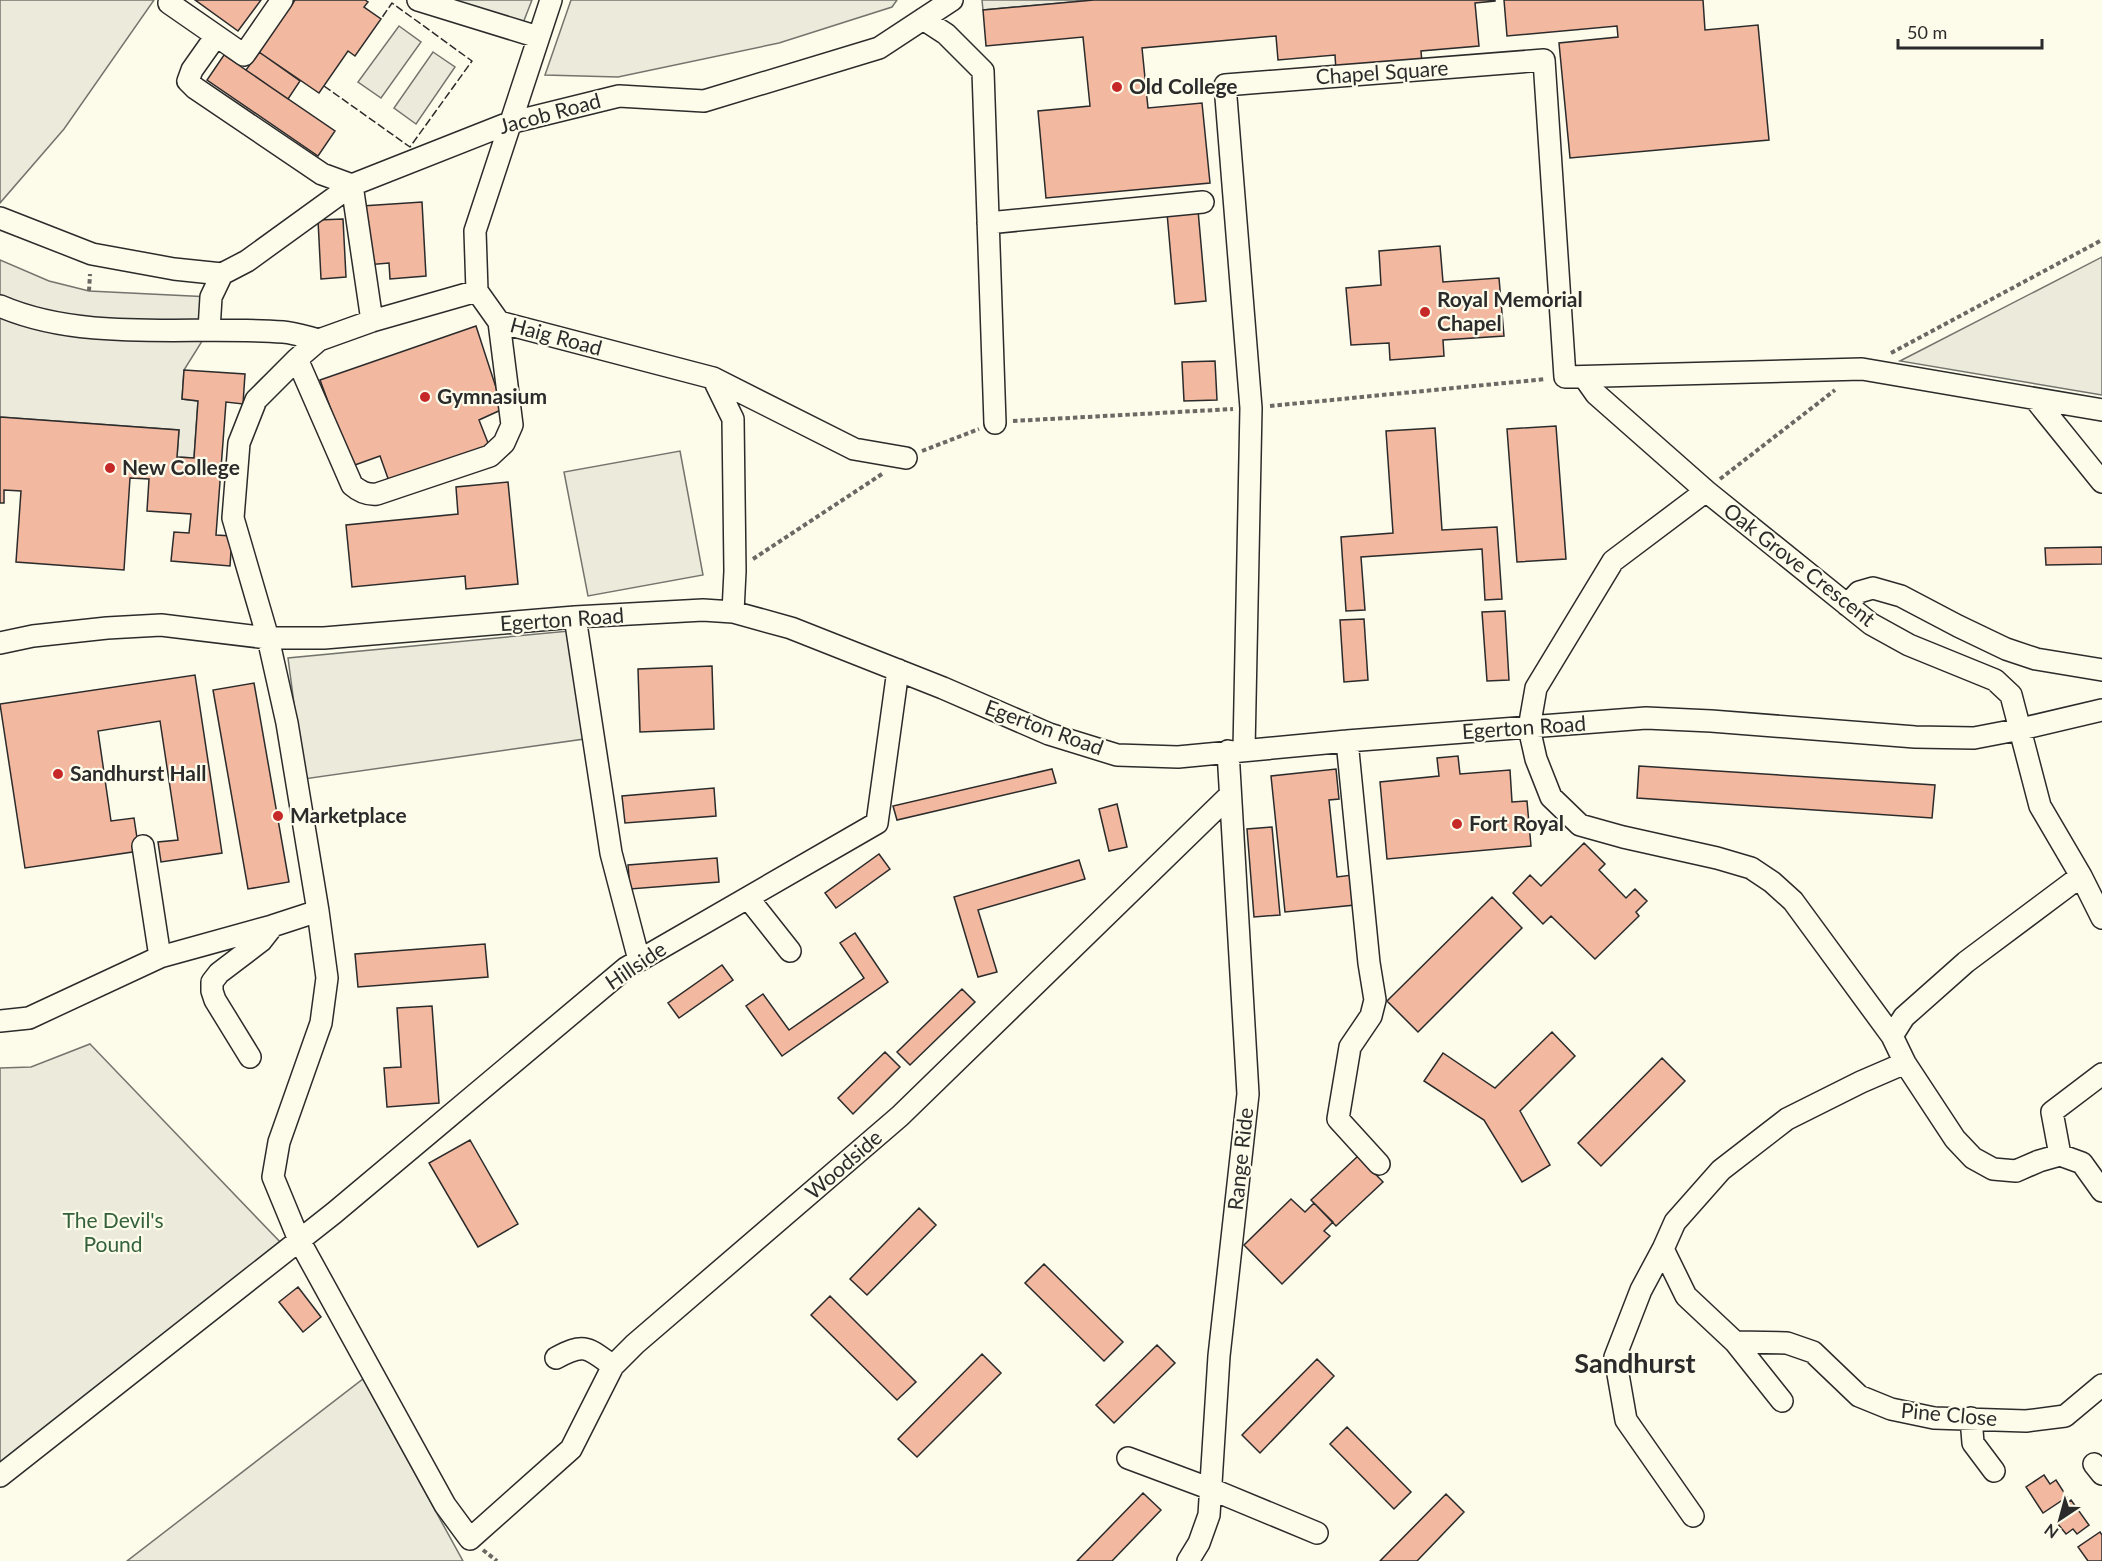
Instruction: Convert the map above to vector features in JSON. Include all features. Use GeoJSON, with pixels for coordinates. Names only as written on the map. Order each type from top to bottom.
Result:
{"type":"FeatureCollection","features":[{"type":"Feature","properties":{"kind":"street"},"geometry":{"type":"LineString","coordinates":[[171,0],[169,3],[244,55],[282,0]]}},
{"type":"Feature","properties":{"kind":"street"},"geometry":{"type":"LineString","coordinates":[[418,0],[538,37]]}},
{"type":"Feature","properties":{"kind":"street"},"geometry":{"type":"LineString","coordinates":[[299,1240],[273,1177],[279,1142],[321,1023],[327,978],[287,723],[268,638],[233,518],[239,443],[256,400],[319,340],[372,321],[477,291],[475,231],[551,0]]}},
{"type":"Feature","properties":{"kind":"street","name":"Jacob Road"},"geometry":{"type":"LineString","coordinates":[[222,273],[248,261],[352,185],[509,123],[619,96],[704,101],[879,48],[952,0]]}},
{"type":"Feature","properties":{"kind":"street"},"geometry":{"type":"LineString","coordinates":[[923,19],[946,33],[983,71],[995,423]]}},
{"type":"Feature","properties":{"kind":"street"},"geometry":{"type":"LineString","coordinates":[[216,36],[192,70],[188,81],[322,174],[352,185],[372,321]]}},
{"type":"Feature","properties":{"kind":"street","name":"Chapel Square"},"geometry":{"type":"LineString","coordinates":[[1251,408],[1225,85],[1544,60],[1574,377]]}},
{"type":"Feature","properties":{"kind":"street"},"geometry":{"type":"LineString","coordinates":[[988,223],[1203,202]]}},
{"type":"Feature","properties":{"kind":"street"},"geometry":{"type":"LineString","coordinates":[[0,218],[92,254],[174,269],[222,273],[211,297],[209,330]]}},
{"type":"Feature","properties":{"kind":"street","name":"Haig Road"},"geometry":{"type":"LineString","coordinates":[[477,291],[499,322],[713,378],[854,449],[906,458]]}},
{"type":"Feature","properties":{"kind":"street"},"geometry":{"type":"LineString","coordinates":[[0,306],[16,313],[84,328],[285,333],[319,340]]}},
{"type":"Feature","properties":{"kind":"street"},"geometry":{"type":"LineString","coordinates":[[297,359],[352,485],[358,491],[370,495],[377,494],[490,456],[504,442],[512,425],[499,322]]}},
{"type":"Feature","properties":{"kind":"street"},"geometry":{"type":"LineString","coordinates":[[1574,377],[1862,369],[2102,410]]}},
{"type":"Feature","properties":{"kind":"street","name":"Oak Grove Crescent"},"geometry":{"type":"LineString","coordinates":[[1574,377],[1706,491],[1871,624],[1909,645],[1995,680],[2011,695],[2040,806],[2102,918]]}},
{"type":"Feature","properties":{"kind":"street"},"geometry":{"type":"LineString","coordinates":[[713,378],[733,419],[735,571],[733,612]]}},
{"type":"Feature","properties":{"kind":"street"},"geometry":{"type":"LineString","coordinates":[[2035,399],[2102,482]]}},
{"type":"Feature","properties":{"kind":"street","name":"Range Ride"},"geometry":{"type":"LineString","coordinates":[[1188,1561],[1199,1543],[1209,1515],[1219,1356],[1248,1094],[1230,795],[1236,750],[1251,408]]}},
{"type":"Feature","properties":{"kind":"street"},"geometry":{"type":"LineString","coordinates":[[1706,491],[1612,561],[1536,688],[1529,728],[1536,759],[1551,796],[1580,825],[1717,858],[1750,868],[1765,877],[1793,901],[1892,1036],[1905,1064],[1955,1139],[1973,1158],[1993,1169],[2016,1171],[2060,1155],[2082,1163],[2102,1191]]}},
{"type":"Feature","properties":{"kind":"street"},"geometry":{"type":"LineString","coordinates":[[1847,605],[1859,592],[1873,588],[1901,596],[2006,649],[2036,658],[2102,670]]}},
{"type":"Feature","properties":{"kind":"street","name":"Egerton Road"},"geometry":{"type":"LineString","coordinates":[[0,643],[33,636],[107,628],[161,626],[268,638],[324,638],[575,617],[703,610],[733,612],[791,628],[898,670],[1049,734],[1117,755],[1178,757],[1236,750],[1646,718],[1916,737],[1974,738],[2102,711]]}},
{"type":"Feature","properties":{"kind":"street"},"geometry":{"type":"LineString","coordinates":[[575,617],[611,853],[639,960]]}},
{"type":"Feature","properties":{"kind":"street","name":"Hillside"},"geometry":{"type":"LineString","coordinates":[[0,1476],[299,1240],[626,968],[877,824],[898,670]]}},
{"type":"Feature","properties":{"kind":"street"},"geometry":{"type":"LineString","coordinates":[[1347,741],[1369,963],[1375,1000],[1371,1016],[1350,1047],[1338,1119],[1379,1164]]}},
{"type":"Feature","properties":{"kind":"street","name":"Woodside"},"geometry":{"type":"LineString","coordinates":[[299,1240],[445,1505],[470,1539],[571,1449],[613,1366],[635,1344],[900,1116],[1230,795]]}},
{"type":"Feature","properties":{"kind":"street"},"geometry":{"type":"LineString","coordinates":[[143,846],[160,957]]}},
{"type":"Feature","properties":{"kind":"street"},"geometry":{"type":"LineString","coordinates":[[1892,1036],[1904,1017],[1966,962],[2080,876]]}},
{"type":"Feature","properties":{"kind":"street"},"geometry":{"type":"LineString","coordinates":[[748,897],[790,951]]}},
{"type":"Feature","properties":{"kind":"street"},"geometry":{"type":"LineString","coordinates":[[0,1021],[29,1018],[160,957],[273,926],[318,911]]}},
{"type":"Feature","properties":{"kind":"street"},"geometry":{"type":"LineString","coordinates":[[250,1057],[215,1000],[212,982],[261,941],[273,926]]}},
{"type":"Feature","properties":{"kind":"street"},"geometry":{"type":"LineString","coordinates":[[1693,1516],[1626,1420],[1615,1357],[1641,1290],[1676,1222],[1720,1170],[1787,1119],[1861,1082],[1905,1064]]}},
{"type":"Feature","properties":{"kind":"street"},"geometry":{"type":"LineString","coordinates":[[2060,1155],[2052,1112],[2102,1074]]}},
{"type":"Feature","properties":{"kind":"street"},"geometry":{"type":"LineString","coordinates":[[1664,1249],[1686,1296],[1735,1342],[1782,1401]]}},
{"type":"Feature","properties":{"kind":"street","name":"Pine Close"},"geometry":{"type":"LineString","coordinates":[[1735,1342],[1787,1343],[1813,1352],[1859,1396],[1891,1409],[1934,1418],[2026,1421],[2065,1416],[2102,1385]]}},
{"type":"Feature","properties":{"kind":"street"},"geometry":{"type":"LineString","coordinates":[[556,1358],[572,1349],[583,1348],[613,1366]]}},
{"type":"Feature","properties":{"kind":"street"},"geometry":{"type":"LineString","coordinates":[[1971,1418],[1973,1443],[1994,1471]]}},
{"type":"Feature","properties":{"kind":"street"},"geometry":{"type":"LineString","coordinates":[[1128,1458],[1317,1533]]}},
{"type":"Feature","properties":{"kind":"path"},"geometry":{"type":"LineString","coordinates":[[735,571],[906,458],[995,423],[1251,408],[1574,377]]}},
{"type":"Feature","properties":{"kind":"green space"},"geometry":{"type":"Polygon","coordinates":[[[0,0],[154,0],[64,129],[0,203],[0,0]]]}},
{"type":"Feature","properties":{"kind":"green space"},"geometry":{"type":"Polygon","coordinates":[[[450,0],[532,0],[523,23],[450,0]]]}},
{"type":"Feature","properties":{"kind":"green space"},"geometry":{"type":"Polygon","coordinates":[[[571,0],[897,0],[892,7],[779,43],[618,77],[545,75],[571,0]]]}},
{"type":"Feature","properties":{"kind":"green space"},"geometry":{"type":"Polygon","coordinates":[[[399,26],[421,42],[381,98],[358,82],[399,26]]]}},
{"type":"Feature","properties":{"kind":"green space"},"geometry":{"type":"Polygon","coordinates":[[[433,52],[455,67],[416,124],[394,108],[433,52]]]}},
{"type":"Feature","properties":{"kind":"green space"},"geometry":{"type":"Polygon","coordinates":[[[2102,257],[2102,395],[1900,361],[2102,257]]]}},
{"type":"Feature","properties":{"kind":"green space"},"geometry":{"type":"Polygon","coordinates":[[[680,451],[703,575],[588,596],[564,472],[680,451]]]}},
{"type":"Feature","properties":{"kind":"green space","name":"The Devil's Pound"},"geometry":{"type":"Polygon","coordinates":[[[90,1044],[283,1245],[0,1466],[0,1068],[31,1067],[90,1044]]]}},
{"type":"Feature","properties":{"kind":"green space"},"geometry":{"type":"Polygon","coordinates":[[[363,1379],[463,1561],[127,1561],[363,1379]]]}},
{"type":"Feature","properties":{"kind":"shaded area"},"geometry":{"type":"Polygon","coordinates":[[[982,0],[1094,0],[983,10],[982,0]]]}},
{"type":"Feature","properties":{"kind":"shaded area"},"geometry":{"type":"Polygon","coordinates":[[[0,260],[49,281],[89,291],[211,297],[209,330],[184,370],[182,399],[198,401],[194,458],[177,457],[179,430],[0,417],[0,260]]]}},
{"type":"Feature","properties":{"kind":"shaded area"},"geometry":{"type":"Polygon","coordinates":[[[569,631],[584,739],[304,779],[288,658],[569,631]]]}},
{"type":"Feature","properties":{"kind":"building"},"geometry":{"type":"Polygon","coordinates":[[[195,0],[261,0],[238,31],[195,0]]]}},
{"type":"Feature","properties":{"kind":"building"},"geometry":{"type":"Polygon","coordinates":[[[295,0],[365,0],[368,2],[364,7],[381,19],[355,56],[348,51],[319,93],[259,52],[295,0]]]}},
{"type":"Feature","properties":{"kind":"building","name":"Old College"},"geometry":{"type":"Polygon","coordinates":[[[1094,0],[1495,1],[1475,3],[1479,46],[1421,51],[1422,63],[1336,71],[1335,55],[1278,60],[1276,36],[1142,48],[1148,108],[1202,103],[1210,183],[1046,198],[1038,111],[1090,106],[1083,37],[986,46],[983,10],[1094,0]]]}},
{"type":"Feature","properties":{"kind":"building"},"geometry":{"type":"Polygon","coordinates":[[[1504,0],[1703,0],[1705,30],[1758,25],[1769,140],[1570,158],[1559,43],[1618,37],[1617,26],[1507,36],[1504,0]]]}},
{"type":"Feature","properties":{"kind":"building"},"geometry":{"type":"Polygon","coordinates":[[[259,52],[300,81],[288,99],[246,70],[259,52]]]}},
{"type":"Feature","properties":{"kind":"building"},"geometry":{"type":"Polygon","coordinates":[[[224,55],[335,131],[318,156],[207,80],[224,55]]]}},
{"type":"Feature","properties":{"kind":"building"},"geometry":{"type":"Polygon","coordinates":[[[422,202],[426,276],[390,279],[389,263],[366,265],[362,206],[422,202]]]}},
{"type":"Feature","properties":{"kind":"building"},"geometry":{"type":"Polygon","coordinates":[[[1198,210],[1206,301],[1175,304],[1167,213],[1198,210]]]}},
{"type":"Feature","properties":{"kind":"building"},"geometry":{"type":"Polygon","coordinates":[[[343,219],[346,277],[321,279],[318,220],[343,219]]]}},
{"type":"Feature","properties":{"kind":"building","name":"Royal Memorial Chapel"},"geometry":{"type":"Polygon","coordinates":[[[1440,246],[1443,282],[1499,278],[1504,336],[1443,340],[1444,356],[1390,360],[1389,343],[1351,345],[1346,288],[1381,285],[1379,251],[1440,246]]]}},
{"type":"Feature","properties":{"kind":"building"},"geometry":{"type":"Polygon","coordinates":[[[476,326],[503,409],[479,420],[490,448],[390,484],[380,456],[352,466],[320,380],[476,326]]]}},
{"type":"Feature","properties":{"kind":"building"},"geometry":{"type":"Polygon","coordinates":[[[1215,361],[1217,400],[1184,401],[1182,362],[1215,361]]]}},
{"type":"Feature","properties":{"kind":"building","name":"New College"},"geometry":{"type":"Polygon","coordinates":[[[184,370],[245,374],[243,404],[226,402],[216,535],[232,536],[230,566],[171,561],[174,532],[189,533],[191,514],[147,511],[149,479],[130,478],[124,570],[16,562],[21,491],[4,490],[4,503],[0,503],[0,417],[179,430],[177,457],[194,458],[198,401],[182,399],[184,370]]]}},
{"type":"Feature","properties":{"kind":"building"},"geometry":{"type":"Polygon","coordinates":[[[1556,426],[1566,559],[1517,562],[1507,429],[1556,426]]]}},
{"type":"Feature","properties":{"kind":"building"},"geometry":{"type":"Polygon","coordinates":[[[1435,428],[1442,530],[1497,527],[1502,599],[1485,600],[1482,549],[1361,557],[1365,610],[1346,611],[1341,537],[1393,533],[1386,431],[1435,428]]]}},
{"type":"Feature","properties":{"kind":"building"},"geometry":{"type":"Polygon","coordinates":[[[508,482],[518,584],[466,589],[465,576],[352,587],[346,525],[458,514],[456,487],[508,482]]]}},
{"type":"Feature","properties":{"kind":"building"},"geometry":{"type":"Polygon","coordinates":[[[2102,547],[2102,564],[2046,565],[2045,548],[2102,547]]]}},
{"type":"Feature","properties":{"kind":"building"},"geometry":{"type":"Polygon","coordinates":[[[1505,611],[1509,680],[1487,681],[1482,612],[1505,611]]]}},
{"type":"Feature","properties":{"kind":"building"},"geometry":{"type":"Polygon","coordinates":[[[1364,619],[1368,680],[1344,682],[1340,620],[1364,619]]]}},
{"type":"Feature","properties":{"kind":"building"},"geometry":{"type":"Polygon","coordinates":[[[712,666],[714,729],[640,732],[638,669],[712,666]]]}},
{"type":"Feature","properties":{"kind":"building","name":"Sandhurst Hall"},"geometry":{"type":"Polygon","coordinates":[[[195,675],[222,853],[161,862],[158,842],[178,840],[160,721],[98,731],[111,821],[134,818],[139,851],[25,868],[0,704],[195,675]]]}},
{"type":"Feature","properties":{"kind":"building"},"geometry":{"type":"Polygon","coordinates":[[[254,683],[289,882],[248,889],[213,690],[254,683]]]}},
{"type":"Feature","properties":{"kind":"building","name":"Fort Royal"},"geometry":{"type":"Polygon","coordinates":[[[1458,756],[1460,774],[1510,770],[1512,802],[1527,801],[1531,846],[1387,859],[1380,782],[1439,776],[1437,758],[1458,756]]]}},
{"type":"Feature","properties":{"kind":"building"},"geometry":{"type":"Polygon","coordinates":[[[1639,766],[1935,785],[1932,818],[1637,798],[1639,766]]]}},
{"type":"Feature","properties":{"kind":"building"},"geometry":{"type":"Polygon","coordinates":[[[1052,769],[1056,783],[897,820],[893,806],[1052,769]]]}},
{"type":"Feature","properties":{"kind":"building"},"geometry":{"type":"Polygon","coordinates":[[[1336,769],[1339,799],[1329,800],[1337,877],[1352,875],[1355,905],[1285,912],[1271,776],[1336,769]]]}},
{"type":"Feature","properties":{"kind":"building"},"geometry":{"type":"Polygon","coordinates":[[[714,788],[716,816],[625,823],[622,796],[714,788]]]}},
{"type":"Feature","properties":{"kind":"building"},"geometry":{"type":"Polygon","coordinates":[[[1117,804],[1127,847],[1109,851],[1099,809],[1117,804]]]}},
{"type":"Feature","properties":{"kind":"building"},"geometry":{"type":"Polygon","coordinates":[[[1272,827],[1280,915],[1254,917],[1247,829],[1272,827]]]}},
{"type":"Feature","properties":{"kind":"building"},"geometry":{"type":"Polygon","coordinates":[[[1584,843],[1605,864],[1599,870],[1626,898],[1635,889],[1647,901],[1636,912],[1639,916],[1595,959],[1551,916],[1543,924],[1513,893],[1530,875],[1541,886],[1584,843]]]}},
{"type":"Feature","properties":{"kind":"building"},"geometry":{"type":"Polygon","coordinates":[[[879,854],[890,869],[836,908],[825,893],[879,854]]]}},
{"type":"Feature","properties":{"kind":"building"},"geometry":{"type":"Polygon","coordinates":[[[717,858],[719,882],[630,889],[628,865],[717,858]]]}},
{"type":"Feature","properties":{"kind":"building"},"geometry":{"type":"Polygon","coordinates":[[[1079,860],[1085,879],[978,910],[997,972],[978,977],[954,897],[1079,860]]]}},
{"type":"Feature","properties":{"kind":"building"},"geometry":{"type":"Polygon","coordinates":[[[1492,897],[1522,928],[1418,1032],[1387,1001],[1492,897]]]}},
{"type":"Feature","properties":{"kind":"building"},"geometry":{"type":"Polygon","coordinates":[[[855,933],[888,982],[782,1056],[746,1006],[763,994],[789,1030],[864,978],[840,943],[855,933]]]}},
{"type":"Feature","properties":{"kind":"building"},"geometry":{"type":"Polygon","coordinates":[[[485,944],[488,977],[358,987],[355,954],[485,944]]]}},
{"type":"Feature","properties":{"kind":"building"},"geometry":{"type":"Polygon","coordinates":[[[722,965],[733,980],[679,1018],[668,1003],[722,965]]]}},
{"type":"Feature","properties":{"kind":"building"},"geometry":{"type":"Polygon","coordinates":[[[962,989],[975,1002],[910,1065],[897,1052],[962,989]]]}},
{"type":"Feature","properties":{"kind":"building"},"geometry":{"type":"Polygon","coordinates":[[[432,1006],[439,1103],[387,1107],[384,1068],[401,1067],[397,1008],[432,1006]]]}},
{"type":"Feature","properties":{"kind":"building"},"geometry":{"type":"Polygon","coordinates":[[[1552,1032],[1575,1056],[1520,1111],[1550,1165],[1522,1182],[1484,1120],[1424,1081],[1443,1053],[1495,1088],[1552,1032]]]}},
{"type":"Feature","properties":{"kind":"building"},"geometry":{"type":"Polygon","coordinates":[[[885,1052],[900,1067],[853,1114],[838,1098],[885,1052]]]}},
{"type":"Feature","properties":{"kind":"building"},"geometry":{"type":"Polygon","coordinates":[[[1662,1058],[1685,1081],[1601,1166],[1578,1143],[1662,1058]]]}},
{"type":"Feature","properties":{"kind":"building"},"geometry":{"type":"Polygon","coordinates":[[[470,1140],[518,1224],[478,1247],[429,1163],[470,1140]]]}},
{"type":"Feature","properties":{"kind":"building"},"geometry":{"type":"Polygon","coordinates":[[[1358,1156],[1383,1182],[1336,1226],[1311,1200],[1358,1156]]]}},
{"type":"Feature","properties":{"kind":"building"},"geometry":{"type":"Polygon","coordinates":[[[1291,1199],[1305,1212],[1314,1203],[1333,1222],[1324,1231],[1330,1236],[1282,1284],[1244,1245],[1291,1199]]]}},
{"type":"Feature","properties":{"kind":"building"},"geometry":{"type":"Polygon","coordinates":[[[919,1208],[936,1225],[867,1295],[850,1279],[919,1208]]]}},
{"type":"Feature","properties":{"kind":"building"},"geometry":{"type":"Polygon","coordinates":[[[1044,1264],[1123,1342],[1104,1361],[1025,1283],[1044,1264]]]}},
{"type":"Feature","properties":{"kind":"building"},"geometry":{"type":"Polygon","coordinates":[[[298,1287],[321,1317],[303,1332],[279,1302],[298,1287]]]}},
{"type":"Feature","properties":{"kind":"building"},"geometry":{"type":"Polygon","coordinates":[[[830,1296],[916,1382],[897,1400],[811,1315],[830,1296]]]}},
{"type":"Feature","properties":{"kind":"building"},"geometry":{"type":"Polygon","coordinates":[[[1157,1345],[1175,1363],[1114,1423],[1096,1405],[1157,1345]]]}},
{"type":"Feature","properties":{"kind":"building"},"geometry":{"type":"Polygon","coordinates":[[[982,1354],[1001,1373],[917,1457],[898,1439],[982,1354]]]}},
{"type":"Feature","properties":{"kind":"building"},"geometry":{"type":"Polygon","coordinates":[[[1317,1359],[1334,1376],[1260,1453],[1242,1435],[1317,1359]]]}},
{"type":"Feature","properties":{"kind":"building"},"geometry":{"type":"Polygon","coordinates":[[[1347,1427],[1411,1492],[1394,1509],[1330,1444],[1347,1427]]]}},
{"type":"Feature","properties":{"kind":"building"},"geometry":{"type":"Polygon","coordinates":[[[2044,1475],[2050,1484],[2056,1480],[2067,1497],[2043,1513],[2026,1487],[2044,1475]]]}},
{"type":"Feature","properties":{"kind":"building"},"geometry":{"type":"Polygon","coordinates":[[[1143,1493],[1161,1510],[1112,1561],[1077,1561],[1143,1493]]]}},
{"type":"Feature","properties":{"kind":"building"},"geometry":{"type":"Polygon","coordinates":[[[1446,1494],[1464,1512],[1417,1561],[1380,1561],[1446,1494]]]}},
{"type":"Feature","properties":{"kind":"building"},"geometry":{"type":"Polygon","coordinates":[[[2071,1500],[2089,1525],[2077,1534],[2073,1529],[2066,1534],[2058,1524],[2066,1518],[2060,1509],[2071,1500]]]}},
{"type":"Feature","properties":{"kind":"building"},"geometry":{"type":"Polygon","coordinates":[[[2100,1532],[2102,1561],[2088,1561],[2078,1547],[2100,1532]]]}},
{"type":"Feature","properties":{"kind":"fence"},"geometry":{"type":"LineString","coordinates":[[324,86],[410,147],[472,61],[392,3],[381,19]]}},
{"type":"Feature","properties":{"kind":"place","name":"Old College"},"geometry":{"type":"Point","coordinates":[1117,87]}},
{"type":"Feature","properties":{"kind":"place","name":"Royal Memorial Chapel"},"geometry":{"type":"Point","coordinates":[1425,312]}},
{"type":"Feature","properties":{"kind":"place","name":"Gymnasium"},"geometry":{"type":"Point","coordinates":[425,397]}},
{"type":"Feature","properties":{"kind":"place","name":"New College"},"geometry":{"type":"Point","coordinates":[110,468]}},
{"type":"Feature","properties":{"kind":"place","name":"Sandhurst Hall"},"geometry":{"type":"Point","coordinates":[58,774]}},
{"type":"Feature","properties":{"kind":"place","name":"Marketplace"},"geometry":{"type":"Point","coordinates":[278,816]}},
{"type":"Feature","properties":{"kind":"place","name":"Fort Royal"},"geometry":{"type":"Point","coordinates":[1457,824]}},
{"type":"Feature","properties":{"kind":"district","name":"Sandhurst"},"geometry":{"type":"Point","coordinates":[1635,1364]}}]}
